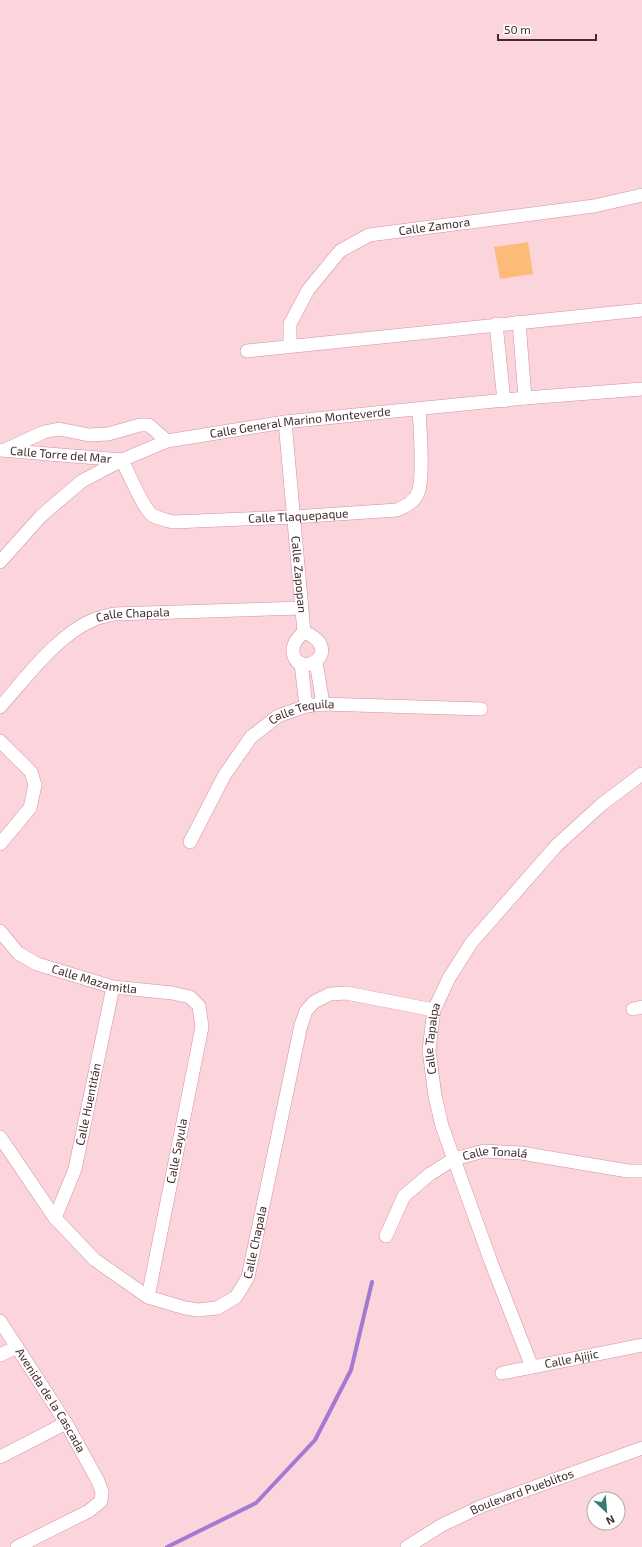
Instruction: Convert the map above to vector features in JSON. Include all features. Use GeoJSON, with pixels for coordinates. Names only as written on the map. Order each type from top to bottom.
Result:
{"type":"FeatureCollection","features":[{"type":"Feature","properties":{"kind":"street","name":"Calle Zamora"},"geometry":{"type":"LineString","coordinates":[[290,346],[290,324],[308,290],[340,251],[369,235],[594,206],[642,195]]}},
{"type":"Feature","properties":{"kind":"street"},"geometry":{"type":"LineString","coordinates":[[247,351],[642,310]]}},
{"type":"Feature","properties":{"kind":"street"},"geometry":{"type":"LineString","coordinates":[[519,322],[525,398]]}},
{"type":"Feature","properties":{"kind":"street"},"geometry":{"type":"LineString","coordinates":[[496,324],[504,401]]}},
{"type":"Feature","properties":{"kind":"street","name":"Calle General Marino Monteverde"},"geometry":{"type":"LineString","coordinates":[[0,562],[42,515],[82,481],[122,460],[166,441],[285,422],[419,410],[525,398],[642,389]]}},
{"type":"Feature","properties":{"kind":"street","name":"Calle Tlaquepaque"},"geometry":{"type":"LineString","coordinates":[[122,460],[144,504],[151,514],[161,519],[173,522],[293,517],[398,510],[409,505],[418,493],[421,478],[419,410]]}},
{"type":"Feature","properties":{"kind":"street","name":"Calle Zapopan"},"geometry":{"type":"LineString","coordinates":[[285,422],[304,632]]}},
{"type":"Feature","properties":{"kind":"street"},"geometry":{"type":"LineString","coordinates":[[3,450],[44,432],[59,429],[90,435],[108,434],[140,425],[149,425],[166,441]]}},
{"type":"Feature","properties":{"kind":"street","name":"Calle Torre del Mar"},"geometry":{"type":"LineString","coordinates":[[3,450],[122,460]]}},
{"type":"Feature","properties":{"kind":"street","name":"Calle Chapala"},"geometry":{"type":"LineString","coordinates":[[0,707],[55,645],[70,633],[92,620],[114,614],[301,608]]}},
{"type":"Feature","properties":{"kind":"street"},"geometry":{"type":"LineString","coordinates":[[304,632],[312,635],[319,641],[322,648],[321,656],[316,662],[308,665],[301,663],[296,659],[293,652],[297,638],[304,632]]}},
{"type":"Feature","properties":{"kind":"street"},"geometry":{"type":"LineString","coordinates":[[316,662],[324,704]]}},
{"type":"Feature","properties":{"kind":"street"},"geometry":{"type":"LineString","coordinates":[[301,663],[306,706]]}},
{"type":"Feature","properties":{"kind":"street","name":"Calle Tequila"},"geometry":{"type":"LineString","coordinates":[[190,842],[224,776],[251,737],[278,716],[306,706],[324,704],[481,709]]}},
{"type":"Feature","properties":{"kind":"street"},"geometry":{"type":"LineString","coordinates":[[0,741],[30,772],[36,785],[30,808],[0,844]]}},
{"type":"Feature","properties":{"kind":"street","name":"Calle Tapalpa"},"geometry":{"type":"LineString","coordinates":[[532,1367],[442,1126],[435,1096],[429,1050],[434,1010],[449,978],[472,942],[557,845],[602,805],[642,774]]}},
{"type":"Feature","properties":{"kind":"street","name":"Calle Mazamitla"},"geometry":{"type":"LineString","coordinates":[[0,931],[18,953],[37,964],[113,987],[172,993],[190,997],[199,1006]]}},
{"type":"Feature","properties":{"kind":"street","name":"Calle Huentitán"},"geometry":{"type":"LineString","coordinates":[[54,1218],[76,1169],[113,987]]}},
{"type":"Feature","properties":{"kind":"street","name":"Calle Chapala"},"geometry":{"type":"LineString","coordinates":[[0,1137],[54,1218],[95,1260],[148,1297],[185,1308],[198,1310],[217,1308],[236,1297],[248,1277],[301,1025],[306,1011],[314,1002],[330,994],[346,993],[434,1010]]}},
{"type":"Feature","properties":{"kind":"street","name":"Calle Sayula"},"geometry":{"type":"LineString","coordinates":[[148,1297],[202,1027],[199,1006]]}},
{"type":"Feature","properties":{"kind":"street","name":"Calle Tonalá"},"geometry":{"type":"LineString","coordinates":[[386,1236],[404,1196],[430,1174],[454,1159],[484,1151],[521,1153],[628,1171],[642,1171]]}},
{"type":"Feature","properties":{"kind":"street","name":"Avenida de la Cascada"},"geometry":{"type":"LineString","coordinates":[[0,1321],[66,1423],[98,1481],[102,1492],[101,1501],[95,1507],[17,1547]]}},
{"type":"Feature","properties":{"kind":"street","name":"Calle Ajijic"},"geometry":{"type":"LineString","coordinates":[[502,1373],[642,1344]]}},
{"type":"Feature","properties":{"kind":"street"},"geometry":{"type":"LineString","coordinates":[[0,1355],[17,1347]]}},
{"type":"Feature","properties":{"kind":"street"},"geometry":{"type":"LineString","coordinates":[[0,1457],[66,1423]]}},
{"type":"Feature","properties":{"kind":"street","name":"Boulevard Pueblitos"},"geometry":{"type":"LineString","coordinates":[[407,1547],[442,1525],[482,1506],[642,1448]]}},
{"type":"Feature","properties":{"kind":"shaded area"},"geometry":{"type":"Polygon","coordinates":[[[528,242],[533,274],[500,279],[494,247],[528,242]]]}},
{"type":"Feature","properties":{"kind":"waterway"},"geometry":{"type":"LineString","coordinates":[[167,1547],[256,1503],[315,1440],[351,1370],[372,1282]]}}]}
